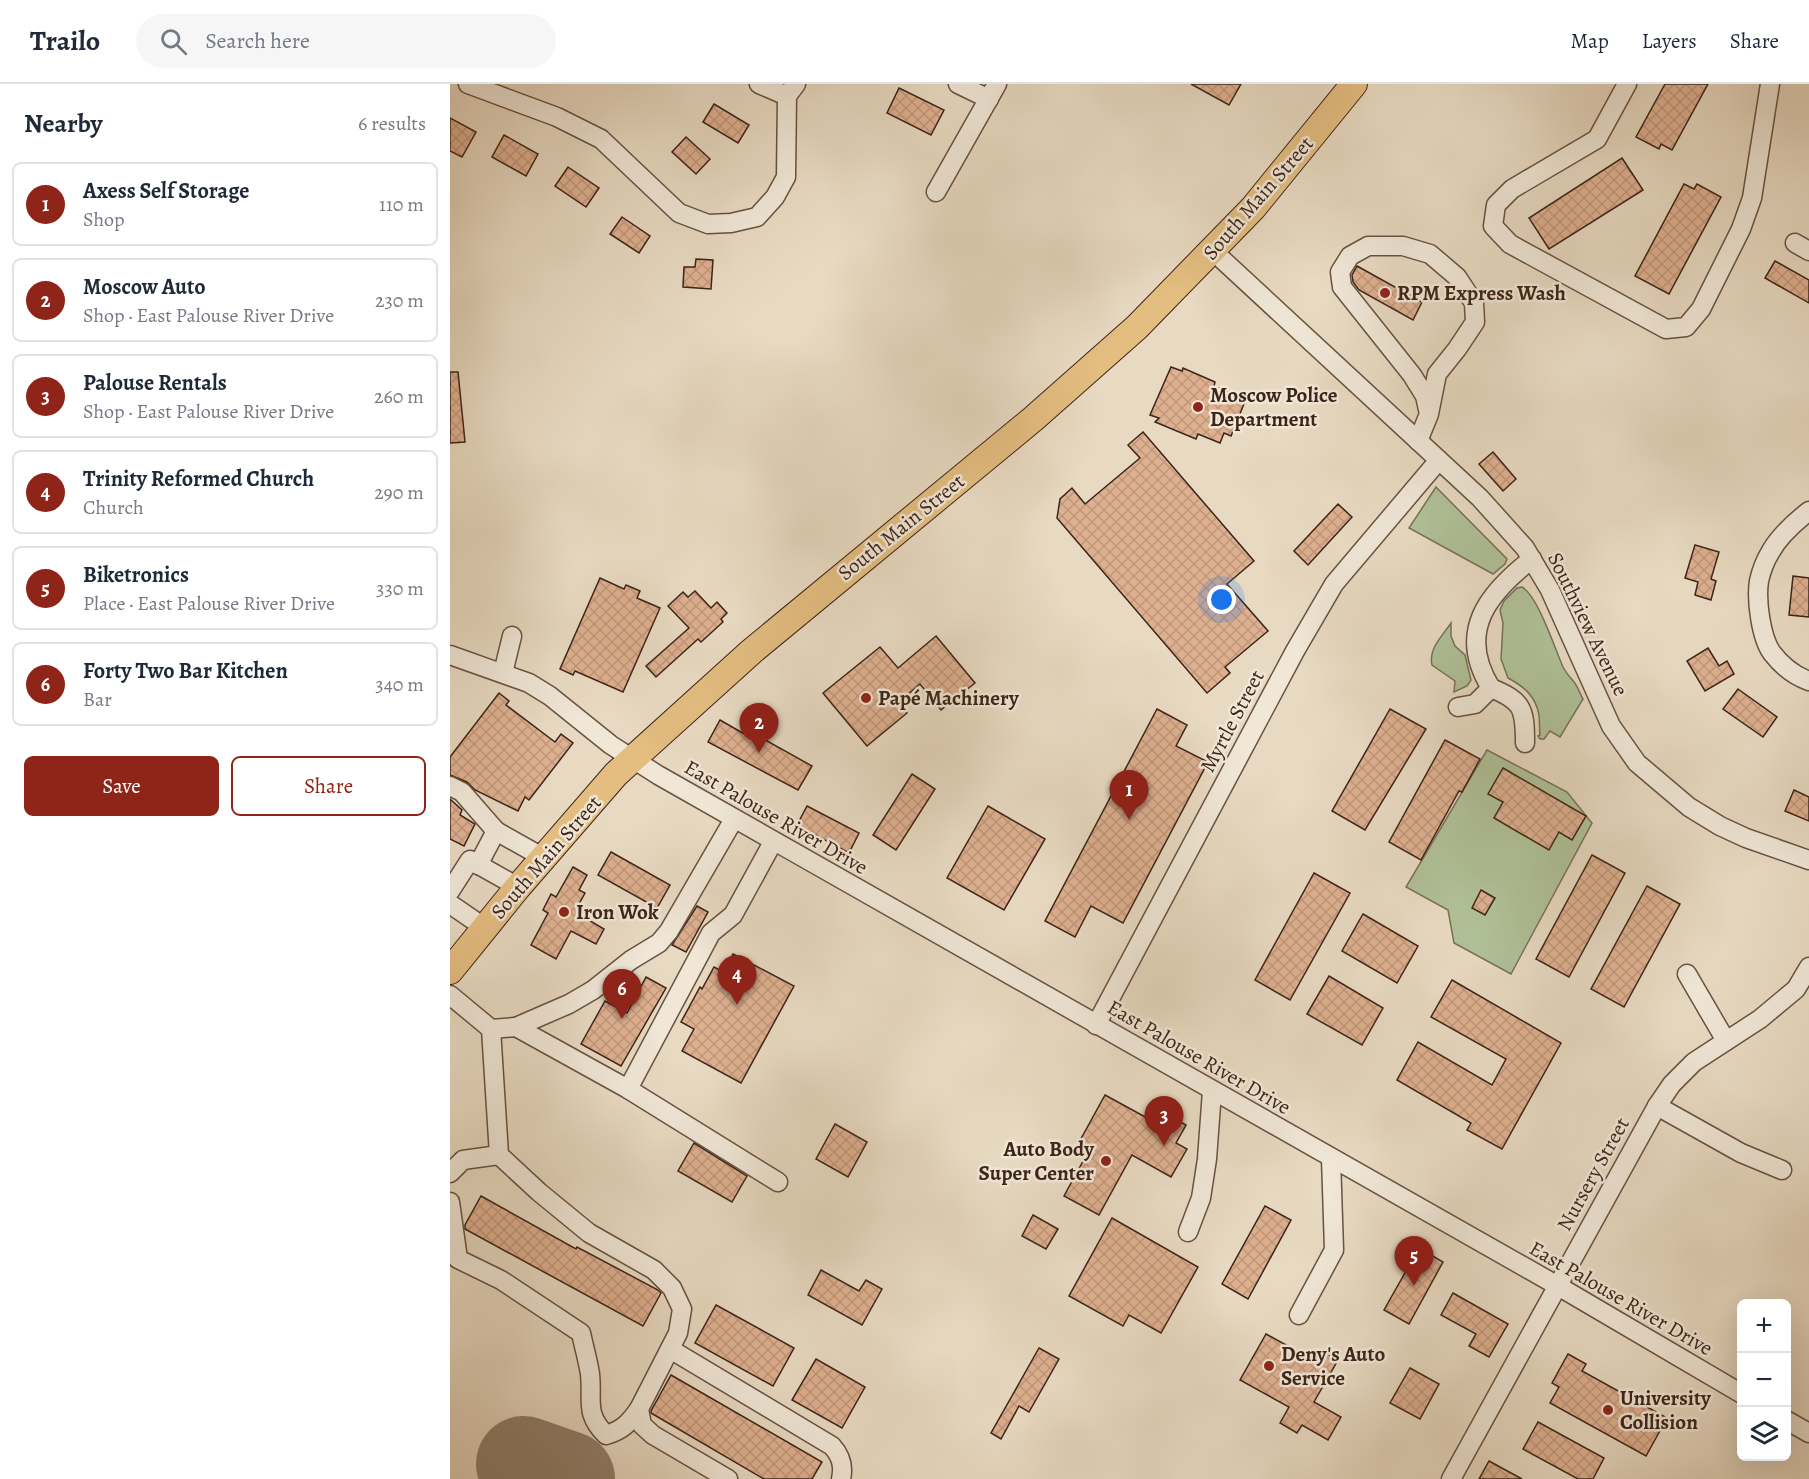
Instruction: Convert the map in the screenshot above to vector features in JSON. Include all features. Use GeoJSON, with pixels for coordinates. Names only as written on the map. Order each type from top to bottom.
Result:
{"type":"FeatureCollection","features":[{"type":"Feature","properties":{"kind":"highway","name":"South Main Street"},"geometry":{"type":"LineString","coordinates":[[454,960],[485,928],[616,774],[752,651],[1033,419],[1137,327],[1253,208],[1354,84]]}},
{"type":"Feature","properties":{"kind":"street"},"geometry":{"type":"LineString","coordinates":[[468,84],[557,117],[600,139],[679,213],[708,224],[731,223],[757,216],[776,197],[786,177],[791,90],[759,84]]}},
{"type":"Feature","properties":{"kind":"street"},"geometry":{"type":"LineString","coordinates":[[936,192],[993,91],[958,84]]}},
{"type":"Feature","properties":{"kind":"street"},"geometry":{"type":"LineString","coordinates":[[1627,84],[1597,139],[1512,189],[1496,206],[1493,226],[1510,244],[1666,329],[1686,327],[1701,309],[1741,229],[1752,198],[1770,84]]}},
{"type":"Feature","properties":{"kind":"street"},"geometry":{"type":"LineString","coordinates":[[1418,441],[1429,414],[1437,374],[1475,322],[1474,303],[1457,277],[1430,255],[1403,246],[1368,246],[1350,256],[1340,272],[1342,287],[1412,375],[1425,396],[1429,414]]}},
{"type":"Feature","properties":{"kind":"street","name":"Southview Avenue"},"geometry":{"type":"LineString","coordinates":[[1213,251],[1480,498],[1525,548],[1569,629],[1611,726],[1637,763],[1689,807],[1720,826],[1809,860]]}},
{"type":"Feature","properties":{"kind":"street","name":"Myrtle Street"},"geometry":{"type":"LineString","coordinates":[[1096,1025],[1295,651],[1334,584],[1439,460]]}},
{"type":"Feature","properties":{"kind":"street"},"geometry":{"type":"LineString","coordinates":[[1809,511],[1777,541],[1769,553],[1759,581],[1759,610],[1771,652],[1799,678],[1809,681]]}},
{"type":"Feature","properties":{"kind":"street"},"geometry":{"type":"LineString","coordinates":[[1525,743],[1522,710],[1510,696],[1491,688],[1482,674],[1477,649],[1477,630],[1482,610],[1492,596],[1513,574],[1532,559]]}},
{"type":"Feature","properties":{"kind":"street"},"geometry":{"type":"LineString","coordinates":[[503,673],[512,636]]}},
{"type":"Feature","properties":{"kind":"street","name":"East Palouse River Drive"},"geometry":{"type":"LineString","coordinates":[[450,655],[529,683],[550,696],[633,760],[773,842],[1558,1286],[1737,1391]]}},
{"type":"Feature","properties":{"kind":"street"},"geometry":{"type":"LineString","coordinates":[[1458,707],[1475,704],[1491,688]]}},
{"type":"Feature","properties":{"kind":"street"},"geometry":{"type":"LineString","coordinates":[[450,786],[462,792],[496,831],[544,858]]}},
{"type":"Feature","properties":{"kind":"street"},"geometry":{"type":"LineString","coordinates":[[450,995],[491,1029],[516,1027],[569,1005],[593,990],[631,960],[659,943],[669,931],[734,819]]}},
{"type":"Feature","properties":{"kind":"street"},"geometry":{"type":"LineString","coordinates":[[478,865],[496,831]]}},
{"type":"Feature","properties":{"kind":"street"},"geometry":{"type":"LineString","coordinates":[[628,1089],[711,933],[733,915],[773,842]]}},
{"type":"Feature","properties":{"kind":"street"},"geometry":{"type":"LineString","coordinates":[[450,891],[470,860],[518,887]]}},
{"type":"Feature","properties":{"kind":"street"},"geometry":{"type":"LineString","coordinates":[[450,904],[485,928]]}},
{"type":"Feature","properties":{"kind":"street","name":"Nursery Street"},"geometry":{"type":"LineString","coordinates":[[1451,1479],[1671,1084],[1694,1062],[1760,1019],[1796,989],[1809,967]]}},
{"type":"Feature","properties":{"kind":"street"},"geometry":{"type":"LineString","coordinates":[[1687,974],[1726,1041]]}},
{"type":"Feature","properties":{"kind":"street"},"geometry":{"type":"LineString","coordinates":[[516,1027],[628,1089],[778,1182]]}},
{"type":"Feature","properties":{"kind":"street"},"geometry":{"type":"LineString","coordinates":[[450,1202],[458,1259],[501,1280],[581,1333],[590,1376],[589,1402],[596,1424],[606,1435],[619,1431],[629,1424],[678,1333],[682,1309],[672,1288],[654,1270],[589,1233],[538,1192],[500,1155],[491,1029]]}},
{"type":"Feature","properties":{"kind":"street"},"geometry":{"type":"LineString","coordinates":[[1188,1232],[1201,1198],[1206,1169],[1212,1091]]}},
{"type":"Feature","properties":{"kind":"street"},"geometry":{"type":"LineString","coordinates":[[1657,1106],[1741,1153],[1782,1170]]}},
{"type":"Feature","properties":{"kind":"street"},"geometry":{"type":"LineString","coordinates":[[450,1173],[463,1160],[500,1155]]}},
{"type":"Feature","properties":{"kind":"street"},"geometry":{"type":"LineString","coordinates":[[1299,1315],[1334,1250],[1331,1158]]}},
{"type":"Feature","properties":{"kind":"street"},"geometry":{"type":"LineString","coordinates":[[670,1349],[832,1446],[838,1453],[843,1470],[841,1479]]}},
{"type":"Feature","properties":{"kind":"street"},"geometry":{"type":"LineString","coordinates":[[639,1409],[642,1425],[653,1435],[728,1479]]}},
{"type":"Feature","properties":{"kind":"street"},"geometry":{"type":"LineString","coordinates":[[1791,1423],[1809,1433]]}},
{"type":"Feature","properties":{"kind":"green space"},"geometry":{"type":"Polygon","coordinates":[[[1436,487],[1507,559],[1505,564],[1493,574],[1409,528],[1436,487]]]}},
{"type":"Feature","properties":{"kind":"green space"},"geometry":{"type":"Polygon","coordinates":[[[1522,587],[1528,592],[1540,612],[1563,667],[1583,699],[1560,737],[1550,731],[1544,739],[1540,739],[1538,736],[1540,735],[1539,715],[1535,702],[1524,688],[1508,678],[1501,659],[1503,623],[1500,610],[1504,601],[1517,588],[1522,587]]]}},
{"type":"Feature","properties":{"kind":"green space"},"geometry":{"type":"Polygon","coordinates":[[[1451,623],[1451,636],[1455,646],[1465,655],[1471,680],[1467,686],[1454,692],[1455,681],[1432,665],[1431,659],[1437,642],[1451,623]]]}},
{"type":"Feature","properties":{"kind":"green space"},"geometry":{"type":"Polygon","coordinates":[[[1487,750],[1567,792],[1592,823],[1511,974],[1454,943],[1448,910],[1406,887],[1487,750]]]}},
{"type":"Feature","properties":{"kind":"building"},"geometry":{"type":"Polygon","coordinates":[[[1191,84],[1241,84],[1229,105],[1191,84]]]}},
{"type":"Feature","properties":{"kind":"building"},"geometry":{"type":"Polygon","coordinates":[[[1665,84],[1708,84],[1672,150],[1661,144],[1659,149],[1636,137],[1665,84]]]}},
{"type":"Feature","properties":{"kind":"building"},"geometry":{"type":"Polygon","coordinates":[[[899,88],[944,110],[931,135],[887,113],[899,88]]]}},
{"type":"Feature","properties":{"kind":"building"},"geometry":{"type":"Polygon","coordinates":[[[714,104],[749,125],[738,143],[703,122],[714,104]]]}},
{"type":"Feature","properties":{"kind":"building"},"geometry":{"type":"Polygon","coordinates":[[[450,118],[476,132],[462,157],[450,151],[450,118]]]}},
{"type":"Feature","properties":{"kind":"building"},"geometry":{"type":"Polygon","coordinates":[[[504,135],[538,154],[526,176],[492,157],[504,135]]]}},
{"type":"Feature","properties":{"kind":"building"},"geometry":{"type":"Polygon","coordinates":[[[686,137],[710,159],[696,174],[672,152],[686,137]]]}},
{"type":"Feature","properties":{"kind":"building"},"geometry":{"type":"Polygon","coordinates":[[[1622,158],[1643,190],[1549,249],[1529,218],[1622,158]]]}},
{"type":"Feature","properties":{"kind":"building"},"geometry":{"type":"Polygon","coordinates":[[[568,167],[599,188],[586,207],[555,186],[568,167]]]}},
{"type":"Feature","properties":{"kind":"building"},"geometry":{"type":"Polygon","coordinates":[[[1684,184],[1694,189],[1697,184],[1721,197],[1669,294],[1635,276],[1684,184]]]}},
{"type":"Feature","properties":{"kind":"building"},"geometry":{"type":"Polygon","coordinates":[[[622,217],[650,236],[639,253],[610,234],[622,217]]]}},
{"type":"Feature","properties":{"kind":"building"},"geometry":{"type":"Polygon","coordinates":[[[696,259],[713,260],[711,289],[683,287],[684,267],[695,267],[696,259]]]}},
{"type":"Feature","properties":{"kind":"building"},"geometry":{"type":"Polygon","coordinates":[[[1775,261],[1809,280],[1809,303],[1765,278],[1775,261]]]}},
{"type":"Feature","properties":{"kind":"building","name":"RPM Express Wash"},"geometry":{"type":"Polygon","coordinates":[[[1357,266],[1422,302],[1413,320],[1359,290],[1353,282],[1352,275],[1357,266]]]}},
{"type":"Feature","properties":{"kind":"building","name":"Moscow Police Department"},"geometry":{"type":"Polygon","coordinates":[[[1171,367],[1182,371],[1183,368],[1215,382],[1214,386],[1246,399],[1231,436],[1224,433],[1220,443],[1198,434],[1196,439],[1155,422],[1159,418],[1150,415],[1171,367]]]}},
{"type":"Feature","properties":{"kind":"building"},"geometry":{"type":"Polygon","coordinates":[[[450,372],[458,372],[465,442],[450,443],[450,372]]]}},
{"type":"Feature","properties":{"kind":"building"},"geometry":{"type":"Polygon","coordinates":[[[1143,432],[1254,561],[1227,584],[1268,631],[1225,667],[1230,673],[1207,693],[1057,518],[1060,499],[1072,488],[1085,504],[1140,458],[1128,445],[1143,432]]]}},
{"type":"Feature","properties":{"kind":"building"},"geometry":{"type":"Polygon","coordinates":[[[1493,452],[1516,479],[1503,491],[1479,464],[1493,452]]]}},
{"type":"Feature","properties":{"kind":"building"},"geometry":{"type":"Polygon","coordinates":[[[1338,504],[1352,517],[1308,565],[1294,551],[1338,504]]]}},
{"type":"Feature","properties":{"kind":"building"},"geometry":{"type":"Polygon","coordinates":[[[1695,545],[1719,552],[1711,579],[1716,581],[1711,600],[1695,595],[1698,582],[1685,578],[1695,545]]]}},
{"type":"Feature","properties":{"kind":"building"},"geometry":{"type":"Polygon","coordinates":[[[1793,576],[1809,578],[1809,617],[1789,615],[1793,576]]]}},
{"type":"Feature","properties":{"kind":"building"},"geometry":{"type":"Polygon","coordinates":[[[600,578],[624,589],[626,585],[640,591],[637,598],[660,608],[623,692],[575,671],[573,675],[560,669],[600,578]]]}},
{"type":"Feature","properties":{"kind":"building"},"geometry":{"type":"Polygon","coordinates":[[[695,591],[711,608],[717,602],[727,613],[721,619],[723,622],[701,642],[698,639],[656,677],[646,666],[689,628],[668,606],[683,592],[688,597],[695,591]]]}},
{"type":"Feature","properties":{"kind":"building","name":"Papé Machinery"},"geometry":{"type":"Polygon","coordinates":[[[936,636],[975,683],[941,710],[920,684],[898,703],[907,713],[867,746],[823,693],[880,647],[898,668],[936,636]]]}},
{"type":"Feature","properties":{"kind":"building"},"geometry":{"type":"Polygon","coordinates":[[[1708,648],[1719,666],[1727,661],[1734,674],[1705,691],[1687,661],[1708,648]]]}},
{"type":"Feature","properties":{"kind":"building"},"geometry":{"type":"Polygon","coordinates":[[[1738,689],[1777,717],[1763,737],[1723,709],[1738,689]]]}},
{"type":"Feature","properties":{"kind":"building"},"geometry":{"type":"Polygon","coordinates":[[[499,693],[509,701],[506,705],[555,742],[561,734],[573,743],[529,800],[525,797],[518,811],[450,775],[450,757],[499,693]]]}},
{"type":"Feature","properties":{"kind":"building"},"geometry":{"type":"Polygon","coordinates":[[[1157,709],[1187,725],[1176,746],[1208,762],[1123,923],[1091,906],[1075,937],[1045,921],[1157,709]]]}},
{"type":"Feature","properties":{"kind":"building"},"geometry":{"type":"Polygon","coordinates":[[[1390,709],[1426,729],[1365,830],[1332,811],[1390,709]]]}},
{"type":"Feature","properties":{"kind":"building"},"geometry":{"type":"Polygon","coordinates":[[[720,720],[746,735],[749,731],[812,766],[798,790],[708,742],[720,720]]]}},
{"type":"Feature","properties":{"kind":"building"},"geometry":{"type":"Polygon","coordinates":[[[1445,740],[1480,759],[1462,792],[1459,791],[1421,860],[1389,842],[1445,740]]]}},
{"type":"Feature","properties":{"kind":"building"},"geometry":{"type":"Polygon","coordinates":[[[1503,768],[1586,816],[1572,840],[1559,832],[1549,850],[1494,818],[1503,802],[1488,794],[1503,768]]]}},
{"type":"Feature","properties":{"kind":"building"},"geometry":{"type":"Polygon","coordinates":[[[912,774],[935,789],[896,850],[873,835],[912,774]]]}},
{"type":"Feature","properties":{"kind":"building"},"geometry":{"type":"Polygon","coordinates":[[[1794,790],[1809,797],[1809,821],[1785,811],[1794,790]]]}},
{"type":"Feature","properties":{"kind":"building"},"geometry":{"type":"Polygon","coordinates":[[[450,799],[462,810],[460,815],[475,824],[464,846],[450,839],[450,799]]]}},
{"type":"Feature","properties":{"kind":"building"},"geometry":{"type":"Polygon","coordinates":[[[807,806],[859,833],[849,853],[797,825],[807,806]]]}},
{"type":"Feature","properties":{"kind":"building"},"geometry":{"type":"Polygon","coordinates":[[[988,806],[1045,839],[1004,910],[947,878],[988,806]]]}},
{"type":"Feature","properties":{"kind":"building"},"geometry":{"type":"Polygon","coordinates":[[[611,852],[670,885],[657,908],[598,875],[611,852]]]}},
{"type":"Feature","properties":{"kind":"building"},"geometry":{"type":"Polygon","coordinates":[[[1592,855],[1625,873],[1569,977],[1536,959],[1592,855]]]}},
{"type":"Feature","properties":{"kind":"building","name":"Iron Wok"},"geometry":{"type":"Polygon","coordinates":[[[573,867],[587,875],[579,890],[585,893],[579,904],[585,907],[580,915],[604,929],[596,944],[571,931],[556,959],[531,945],[548,913],[543,910],[551,894],[556,897],[573,867]]]}},
{"type":"Feature","properties":{"kind":"building"},"geometry":{"type":"Polygon","coordinates":[[[1314,873],[1350,893],[1290,1000],[1255,980],[1314,873]]]}},
{"type":"Feature","properties":{"kind":"building"},"geometry":{"type":"Polygon","coordinates":[[[1647,886],[1680,904],[1624,1007],[1591,989],[1647,886]]]}},
{"type":"Feature","properties":{"kind":"building"},"geometry":{"type":"Polygon","coordinates":[[[1481,890],[1495,898],[1485,915],[1472,908],[1481,890]]]}},
{"type":"Feature","properties":{"kind":"building"},"geometry":{"type":"Polygon","coordinates":[[[697,906],[708,912],[686,952],[672,945],[697,906]]]}},
{"type":"Feature","properties":{"kind":"building"},"geometry":{"type":"Polygon","coordinates":[[[1363,914],[1418,946],[1397,983],[1342,951],[1363,914]]]}},
{"type":"Feature","properties":{"kind":"building"},"geometry":{"type":"Polygon","coordinates":[[[733,954],[794,986],[741,1083],[682,1051],[694,1029],[681,1022],[714,967],[723,972],[733,954]]]}},
{"type":"Feature","properties":{"kind":"building"},"geometry":{"type":"Polygon","coordinates":[[[1329,976],[1383,1008],[1362,1045],[1307,1014],[1329,976]]]}},
{"type":"Feature","properties":{"kind":"building"},"geometry":{"type":"Polygon","coordinates":[[[646,977],[666,988],[621,1066],[581,1044],[605,1001],[627,1013],[646,977]]]}},
{"type":"Feature","properties":{"kind":"building"},"geometry":{"type":"Polygon","coordinates":[[[1452,980],[1561,1043],[1502,1149],[1467,1130],[1471,1123],[1397,1080],[1418,1042],[1492,1085],[1506,1059],[1431,1017],[1452,980]]]}},
{"type":"Feature","properties":{"kind":"building","name":"Auto Body Super Center"},"geometry":{"type":"Polygon","coordinates":[[[1105,1095],[1158,1124],[1164,1113],[1186,1125],[1176,1143],[1187,1149],[1171,1177],[1132,1155],[1099,1215],[1064,1196],[1088,1152],[1077,1146],[1105,1095]]]}},
{"type":"Feature","properties":{"kind":"building"},"geometry":{"type":"Polygon","coordinates":[[[835,1124],[867,1142],[848,1177],[816,1159],[835,1124]]]}},
{"type":"Feature","properties":{"kind":"building"},"geometry":{"type":"Polygon","coordinates":[[[694,1143],[747,1176],[732,1202],[678,1171],[694,1143]]]}},
{"type":"Feature","properties":{"kind":"building"},"geometry":{"type":"Polygon","coordinates":[[[481,1196],[576,1249],[577,1247],[658,1290],[661,1293],[643,1326],[465,1229],[481,1196]]]}},
{"type":"Feature","properties":{"kind":"building"},"geometry":{"type":"Polygon","coordinates":[[[1265,1206],[1291,1220],[1248,1299],[1222,1284],[1265,1206]]]}},
{"type":"Feature","properties":{"kind":"building"},"geometry":{"type":"Polygon","coordinates":[[[1033,1215],[1058,1229],[1046,1249],[1022,1236],[1033,1215]]]}},
{"type":"Feature","properties":{"kind":"building"},"geometry":{"type":"Polygon","coordinates":[[[1112,1218],[1198,1267],[1161,1333],[1129,1315],[1123,1326],[1069,1296],[1112,1218]]]}},
{"type":"Feature","properties":{"kind":"building"},"geometry":{"type":"Polygon","coordinates":[[[1419,1248],[1443,1262],[1409,1324],[1384,1310],[1419,1248]]]}},
{"type":"Feature","properties":{"kind":"building"},"geometry":{"type":"Polygon","coordinates":[[[821,1270],[859,1291],[866,1280],[882,1289],[862,1325],[808,1295],[821,1270]]]}},
{"type":"Feature","properties":{"kind":"building"},"geometry":{"type":"Polygon","coordinates":[[[1453,1293],[1508,1324],[1489,1357],[1469,1346],[1476,1334],[1441,1315],[1453,1293]]]}},
{"type":"Feature","properties":{"kind":"building"},"geometry":{"type":"Polygon","coordinates":[[[716,1305],[794,1348],[773,1386],[695,1343],[716,1305]]]}},
{"type":"Feature","properties":{"kind":"building"},"geometry":{"type":"Polygon","coordinates":[[[1266,1334],[1315,1361],[1321,1350],[1338,1360],[1314,1402],[1341,1417],[1328,1440],[1302,1425],[1297,1433],[1280,1423],[1289,1407],[1240,1380],[1266,1334]]]}},
{"type":"Feature","properties":{"kind":"building"},"geometry":{"type":"Polygon","coordinates":[[[1039,1348],[1059,1359],[1029,1412],[1019,1406],[1001,1439],[991,1433],[1039,1348]]]}},
{"type":"Feature","properties":{"kind":"building","name":"University Collision"},"geometry":{"type":"Polygon","coordinates":[[[1568,1354],[1586,1364],[1582,1371],[1667,1418],[1646,1456],[1550,1403],[1559,1387],[1552,1383],[1568,1354]]]}},
{"type":"Feature","properties":{"kind":"building"},"geometry":{"type":"Polygon","coordinates":[[[816,1359],[865,1387],[842,1428],[792,1400],[816,1359]]]}},
{"type":"Feature","properties":{"kind":"building"},"geometry":{"type":"Polygon","coordinates":[[[1410,1368],[1439,1384],[1420,1419],[1390,1403],[1410,1368]]]}},
{"type":"Feature","properties":{"kind":"building"},"geometry":{"type":"Polygon","coordinates":[[[671,1375],[822,1462],[812,1479],[764,1479],[651,1413],[671,1375]]]}},
{"type":"Feature","properties":{"kind":"building"},"geometry":{"type":"Polygon","coordinates":[[[1538,1422],[1604,1458],[1593,1479],[1578,1479],[1523,1449],[1538,1422]]]}},
{"type":"Feature","properties":{"kind":"building"},"geometry":{"type":"Polygon","coordinates":[[[1489,1461],[1522,1479],[1479,1479],[1489,1461]]]}},
{"type":"Feature","properties":{"kind":"runway"},"geometry":{"type":"LineString","coordinates":[[524,1464],[567,1479]]}},
{"type":"Feature","properties":{"kind":"place","name":"RPM Express Wash"},"geometry":{"type":"Point","coordinates":[1385,293]}},
{"type":"Feature","properties":{"kind":"place","name":"Moscow Police Department"},"geometry":{"type":"Point","coordinates":[1198,407]}},
{"type":"Feature","properties":{"kind":"place","name":"Papé Machinery"},"geometry":{"type":"Point","coordinates":[866,698]}},
{"type":"Feature","properties":{"kind":"place","name":"Moscow Auto"},"geometry":{"type":"Point","coordinates":[759,753]}},
{"type":"Feature","properties":{"kind":"place","name":"Axess Self Storage"},"geometry":{"type":"Point","coordinates":[1129,820]}},
{"type":"Feature","properties":{"kind":"place","name":"Iron Wok"},"geometry":{"type":"Point","coordinates":[564,912]}},
{"type":"Feature","properties":{"kind":"place","name":"Trinity Reformed Church"},"geometry":{"type":"Point","coordinates":[737,1005]}},
{"type":"Feature","properties":{"kind":"place","name":"Forty Two Bar Kitchen"},"geometry":{"type":"Point","coordinates":[622,1019]}},
{"type":"Feature","properties":{"kind":"place","name":"Palouse Rentals"},"geometry":{"type":"Point","coordinates":[1164,1146]}},
{"type":"Feature","properties":{"kind":"place","name":"Auto Body Super Center"},"geometry":{"type":"Point","coordinates":[1106,1161]}},
{"type":"Feature","properties":{"kind":"place","name":"Biketronics"},"geometry":{"type":"Point","coordinates":[1414,1286]}},
{"type":"Feature","properties":{"kind":"place","name":"Deny's Auto Service"},"geometry":{"type":"Point","coordinates":[1269,1366]}},
{"type":"Feature","properties":{"kind":"place","name":"University Collision"},"geometry":{"type":"Point","coordinates":[1608,1410]}}]}
